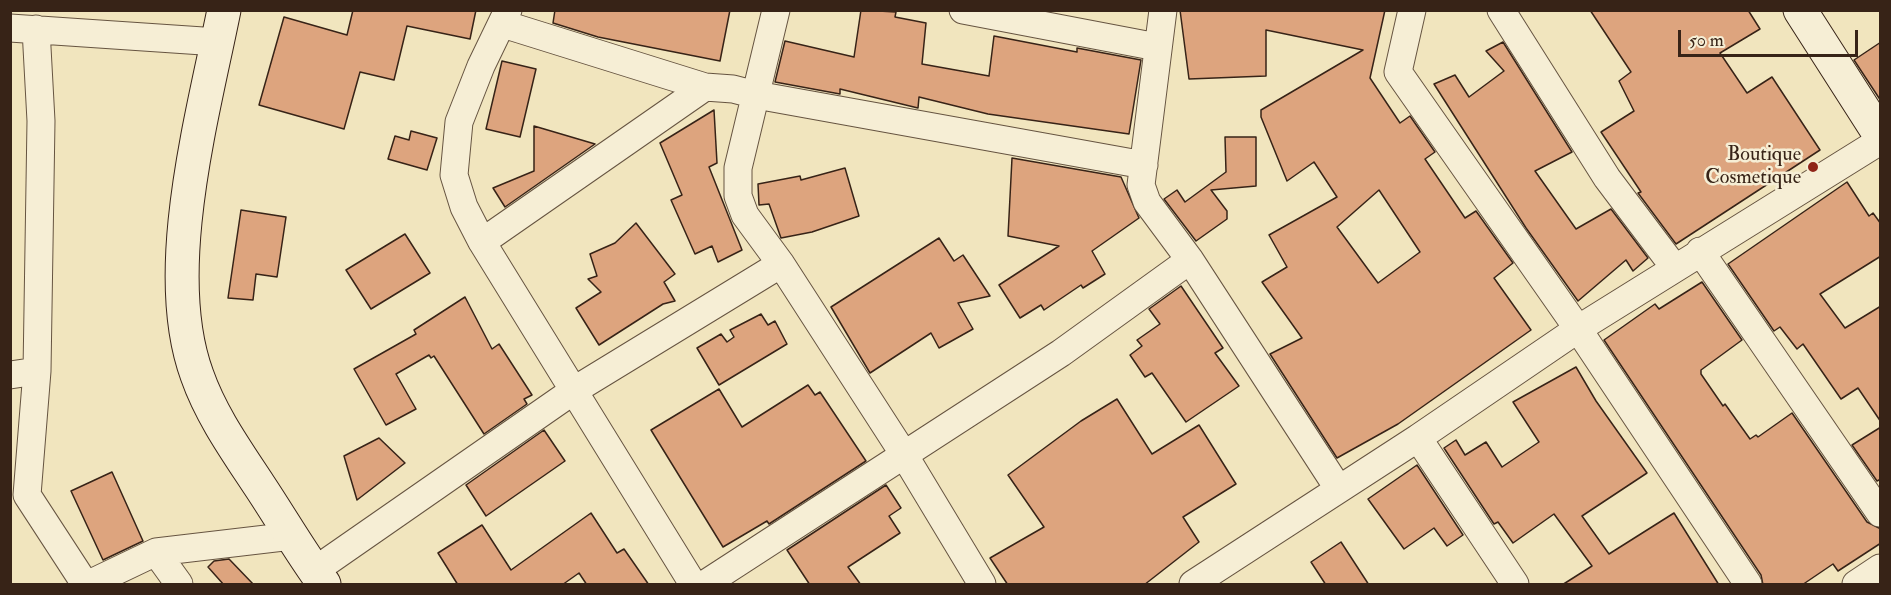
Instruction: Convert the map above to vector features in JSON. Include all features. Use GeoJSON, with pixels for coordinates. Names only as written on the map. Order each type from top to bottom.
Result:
{"type":"FeatureCollection","features":[{"type":"Feature","properties":{"kind":"street"},"geometry":{"type":"LineString","coordinates":[[224,10],[197,139],[186,214],[182,270],[186,328],[196,374],[217,419],[319,578],[573,391],[781,264]]}},
{"type":"Feature","properties":{"kind":"street"},"geometry":{"type":"LineString","coordinates":[[777,10],[738,168],[738,196],[745,215],[781,264],[903,453],[982,585]]}},
{"type":"Feature","properties":{"kind":"street"},"geometry":{"type":"LineString","coordinates":[[963,10],[1156,47]]}},
{"type":"Feature","properties":{"kind":"street"},"geometry":{"type":"LineString","coordinates":[[1163,10],[1156,47],[1141,185],[1147,202],[1190,260],[1338,488]]}},
{"type":"Feature","properties":{"kind":"street"},"geometry":{"type":"LineString","coordinates":[[1412,10],[1398,72],[1578,329],[1748,585]]}},
{"type":"Feature","properties":{"kind":"street"},"geometry":{"type":"LineString","coordinates":[[1501,10],[1607,178],[1674,267]]}},
{"type":"Feature","properties":{"kind":"street"},"geometry":{"type":"LineString","coordinates":[[1800,10],[1881,135]]}},
{"type":"Feature","properties":{"kind":"street"},"geometry":{"type":"LineString","coordinates":[[693,585],[482,242],[464,207],[454,175],[459,122],[481,66],[506,17],[705,87],[734,89],[756,95],[1144,165]]}},
{"type":"Feature","properties":{"kind":"street"},"geometry":{"type":"LineString","coordinates":[[218,42],[23,28],[41,121],[37,371],[19,494],[87,585],[156,552],[292,536]]}},
{"type":"Feature","properties":{"kind":"street"},"geometry":{"type":"LineString","coordinates":[[482,242],[705,87]]}},
{"type":"Feature","properties":{"kind":"street"},"geometry":{"type":"LineString","coordinates":[[1205,581],[1338,488],[1418,438],[1578,329],[1674,267],[1881,141]]}},
{"type":"Feature","properties":{"kind":"street"},"geometry":{"type":"LineString","coordinates":[[1700,251],[1881,513]]}},
{"type":"Feature","properties":{"kind":"street"},"geometry":{"type":"LineString","coordinates":[[705,585],[903,453],[1061,353],[1190,260]]}},
{"type":"Feature","properties":{"kind":"street"},"geometry":{"type":"LineString","coordinates":[[10,375],[37,371]]}},
{"type":"Feature","properties":{"kind":"street"},"geometry":{"type":"LineString","coordinates":[[1418,438],[1515,585]]}},
{"type":"Feature","properties":{"kind":"street"},"geometry":{"type":"LineString","coordinates":[[156,552],[178,585]]}},
{"type":"Feature","properties":{"kind":"street"},"geometry":{"type":"LineString","coordinates":[[1856,585],[1881,568]]}},
{"type":"Feature","properties":{"kind":"building"},"geometry":{"type":"Polygon","coordinates":[[[353,10],[476,10],[470,39],[407,26],[394,80],[360,72],[344,129],[259,105],[284,17],[347,35],[353,10]]]}},
{"type":"Feature","properties":{"kind":"building"},"geometry":{"type":"Polygon","coordinates":[[[555,10],[730,10],[720,61],[598,37],[553,23],[555,10]]]}},
{"type":"Feature","properties":{"kind":"building"},"geometry":{"type":"Polygon","coordinates":[[[861,10],[896,12],[895,17],[926,23],[922,64],[989,76],[994,36],[1077,52],[1077,48],[1141,60],[1129,134],[988,114],[919,97],[918,108],[840,89],[840,94],[775,82],[785,41],[854,57],[861,10]]]}},
{"type":"Feature","properties":{"kind":"building"},"geometry":{"type":"Polygon","coordinates":[[[1180,10],[1385,10],[1370,78],[1400,123],[1410,116],[1435,152],[1425,159],[1465,218],[1476,211],[1513,263],[1494,278],[1531,330],[1398,424],[1337,458],[1270,354],[1302,338],[1262,282],[1287,267],[1269,235],[1337,197],[1314,162],[1287,181],[1261,117],[1261,110],[1363,50],[1266,30],[1266,76],[1189,79],[1180,10]],[[1379,190],[1337,227],[1378,283],[1420,252],[1379,190]]]}},
{"type":"Feature","properties":{"kind":"building"},"geometry":{"type":"Polygon","coordinates":[[[1590,10],[1748,10],[1760,29],[1720,53],[1747,93],[1772,77],[1820,150],[1676,244],[1638,193],[1641,192],[1601,132],[1634,111],[1619,81],[1631,72],[1590,10]]]}},
{"type":"Feature","properties":{"kind":"building"},"geometry":{"type":"Polygon","coordinates":[[[1503,42],[1572,152],[1535,171],[1576,229],[1611,209],[1648,258],[1633,271],[1626,260],[1578,301],[1526,228],[1434,84],[1455,75],[1469,97],[1504,71],[1486,51],[1503,42]]]}},
{"type":"Feature","properties":{"kind":"building"},"geometry":{"type":"Polygon","coordinates":[[[1881,42],[1881,101],[1854,60],[1881,42]]]}},
{"type":"Feature","properties":{"kind":"building"},"geometry":{"type":"Polygon","coordinates":[[[502,61],[536,69],[520,137],[486,129],[502,61]]]}},
{"type":"Feature","properties":{"kind":"building"},"geometry":{"type":"Polygon","coordinates":[[[714,110],[717,163],[709,167],[742,250],[718,262],[712,246],[695,254],[671,200],[682,195],[660,143],[714,110]]]}},
{"type":"Feature","properties":{"kind":"building"},"geometry":{"type":"Polygon","coordinates":[[[534,126],[595,144],[505,207],[493,188],[534,171],[534,126]]]}},
{"type":"Feature","properties":{"kind":"building"},"geometry":{"type":"Polygon","coordinates":[[[411,131],[437,138],[427,170],[388,159],[395,136],[409,140],[411,131]]]}},
{"type":"Feature","properties":{"kind":"building"},"geometry":{"type":"Polygon","coordinates":[[[1225,137],[1256,137],[1256,186],[1211,190],[1227,211],[1227,219],[1196,241],[1164,199],[1177,190],[1185,202],[1226,172],[1225,137]]]}},
{"type":"Feature","properties":{"kind":"building"},"geometry":{"type":"Polygon","coordinates":[[[1012,158],[1121,177],[1139,218],[1092,251],[1105,274],[1083,288],[1081,285],[1044,310],[1041,305],[1020,318],[999,285],[1059,246],[1008,236],[1012,158]]]}},
{"type":"Feature","properties":{"kind":"building"},"geometry":{"type":"Polygon","coordinates":[[[845,168],[859,216],[812,232],[781,238],[769,204],[759,205],[758,184],[800,176],[801,180],[845,168]]]}},
{"type":"Feature","properties":{"kind":"building"},"geometry":{"type":"Polygon","coordinates":[[[1847,182],[1869,216],[1873,213],[1881,224],[1881,256],[1820,294],[1845,328],[1881,306],[1881,422],[1858,388],[1841,399],[1803,344],[1797,349],[1780,327],[1774,331],[1728,264],[1847,182]]]}},
{"type":"Feature","properties":{"kind":"building"},"geometry":{"type":"Polygon","coordinates":[[[241,210],[286,217],[277,277],[256,274],[253,300],[228,298],[241,210]]]}},
{"type":"Feature","properties":{"kind":"building"},"geometry":{"type":"Polygon","coordinates":[[[636,223],[675,274],[664,282],[675,301],[663,304],[599,345],[576,308],[601,292],[588,279],[597,276],[590,254],[615,243],[636,223]]]}},
{"type":"Feature","properties":{"kind":"building"},"geometry":{"type":"Polygon","coordinates":[[[405,234],[430,273],[371,309],[346,270],[405,234]]]}},
{"type":"Feature","properties":{"kind":"building"},"geometry":{"type":"Polygon","coordinates":[[[939,238],[954,261],[963,255],[990,296],[958,303],[973,329],[939,348],[931,333],[870,373],[831,307],[939,238]]]}},
{"type":"Feature","properties":{"kind":"building"},"geometry":{"type":"Polygon","coordinates":[[[1702,282],[1742,340],[1701,370],[1701,374],[1723,406],[1725,404],[1750,439],[1756,435],[1758,437],[1792,413],[1867,522],[1881,529],[1881,543],[1838,571],[1833,564],[1802,585],[1763,585],[1761,575],[1604,340],[1655,304],[1659,309],[1702,282]]]}},
{"type":"Feature","properties":{"kind":"building"},"geometry":{"type":"Polygon","coordinates":[[[1181,286],[1223,348],[1215,353],[1239,386],[1186,422],[1152,373],[1145,377],[1130,355],[1142,346],[1137,340],[1160,324],[1149,309],[1181,286]]]}},
{"type":"Feature","properties":{"kind":"building"},"geometry":{"type":"Polygon","coordinates":[[[465,297],[492,349],[499,344],[532,395],[524,399],[527,404],[484,434],[434,356],[431,358],[429,355],[396,374],[416,409],[386,425],[354,369],[416,334],[414,330],[465,297]]]}},
{"type":"Feature","properties":{"kind":"building"},"geometry":{"type":"Polygon","coordinates":[[[761,314],[768,325],[775,321],[787,344],[719,385],[697,348],[721,334],[727,342],[734,337],[730,330],[761,314]]]}},
{"type":"Feature","properties":{"kind":"building"},"geometry":{"type":"Polygon","coordinates":[[[1576,367],[1596,401],[1647,473],[1582,516],[1609,554],[1674,513],[1719,585],[1562,585],[1592,566],[1554,514],[1513,543],[1498,522],[1494,524],[1444,448],[1456,440],[1465,455],[1486,442],[1502,467],[1539,442],[1513,402],[1576,367]]]}},
{"type":"Feature","properties":{"kind":"building"},"geometry":{"type":"Polygon","coordinates":[[[808,385],[815,395],[820,392],[866,461],[769,524],[767,521],[723,547],[651,430],[719,389],[742,427],[808,385]]]}},
{"type":"Feature","properties":{"kind":"building"},"geometry":{"type":"Polygon","coordinates":[[[1117,399],[1152,454],[1199,425],[1236,484],[1183,517],[1199,542],[1144,585],[1008,585],[990,558],[1044,527],[1008,475],[1081,421],[1117,399]]]}},
{"type":"Feature","properties":{"kind":"building"},"geometry":{"type":"Polygon","coordinates":[[[1881,427],[1881,479],[1877,481],[1852,445],[1881,427]]]}},
{"type":"Feature","properties":{"kind":"building"},"geometry":{"type":"Polygon","coordinates":[[[544,430],[565,461],[486,516],[466,485],[544,430]]]}},
{"type":"Feature","properties":{"kind":"building"},"geometry":{"type":"Polygon","coordinates":[[[379,438],[405,463],[357,500],[344,456],[379,438]]]}},
{"type":"Feature","properties":{"kind":"building"},"geometry":{"type":"Polygon","coordinates":[[[1417,465],[1463,535],[1447,546],[1434,528],[1404,549],[1368,499],[1417,465]]]}},
{"type":"Feature","properties":{"kind":"building"},"geometry":{"type":"Polygon","coordinates":[[[112,472],[143,541],[103,560],[71,491],[112,472]]]}},
{"type":"Feature","properties":{"kind":"building"},"geometry":{"type":"Polygon","coordinates":[[[886,485],[901,508],[889,516],[900,533],[848,567],[861,585],[810,585],[787,550],[886,485]]]}},
{"type":"Feature","properties":{"kind":"building"},"geometry":{"type":"Polygon","coordinates":[[[591,513],[617,553],[624,549],[649,585],[587,585],[579,573],[562,585],[458,585],[438,553],[482,525],[511,570],[591,513]]]}},
{"type":"Feature","properties":{"kind":"building"},"geometry":{"type":"Polygon","coordinates":[[[1341,542],[1369,585],[1326,585],[1311,562],[1341,542]]]}},
{"type":"Feature","properties":{"kind":"building"},"geometry":{"type":"Polygon","coordinates":[[[229,559],[254,585],[224,585],[208,567],[214,561],[229,559]]]}},
{"type":"Feature","properties":{"kind":"place","name":"Boutique Cosmetique"},"geometry":{"type":"Point","coordinates":[1813,167]}}]}
